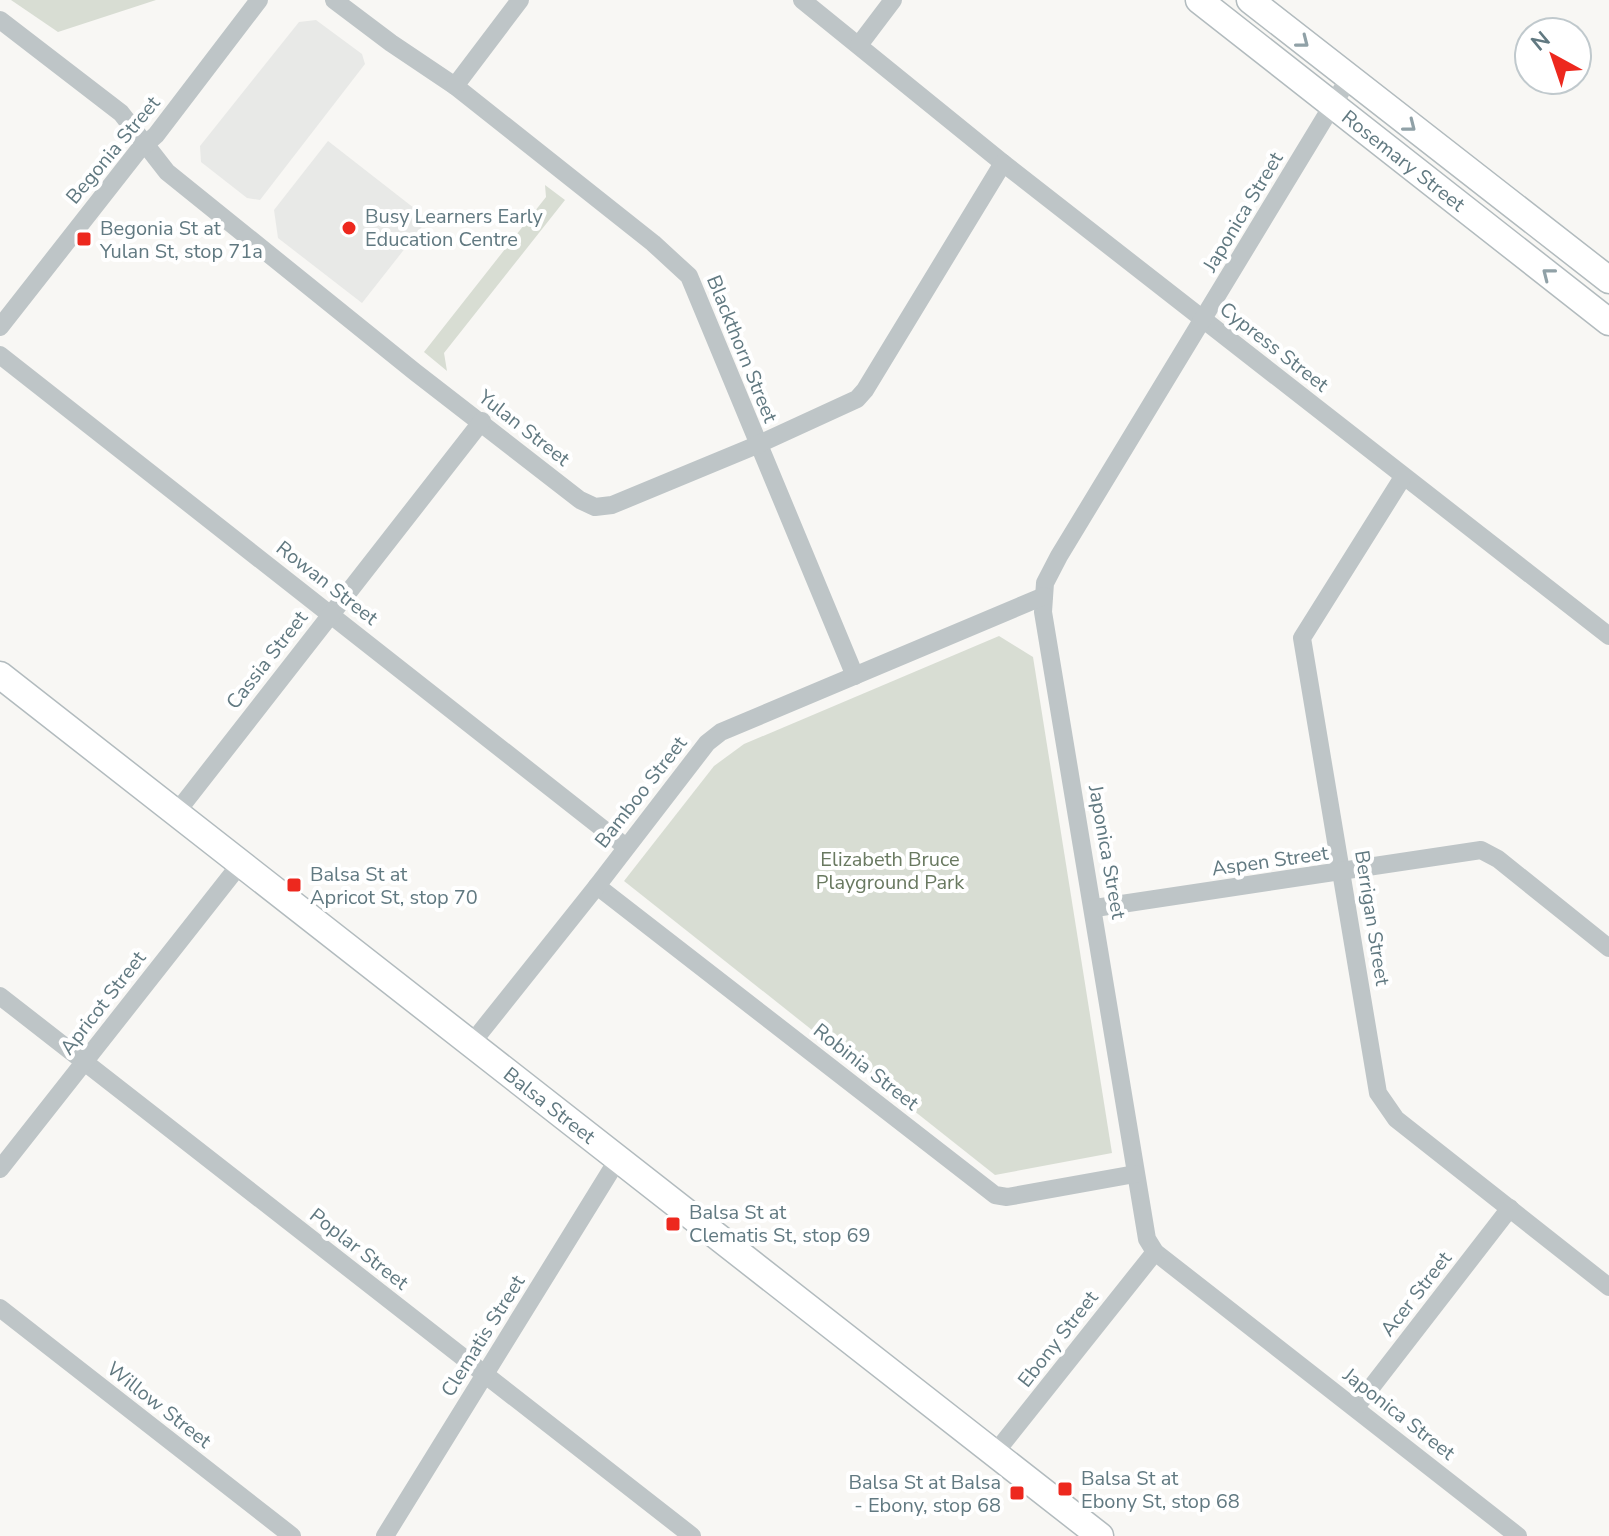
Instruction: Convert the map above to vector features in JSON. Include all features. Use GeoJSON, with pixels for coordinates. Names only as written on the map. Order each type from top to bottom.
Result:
{"type":"FeatureCollection","features":[{"type":"Feature","properties":{"kind":"street","name":"Begonia Street"},"geometry":{"type":"LineString","coordinates":[[0,327],[156,135],[259,0]]}},
{"type":"Feature","properties":{"kind":"street","name":"Blackthorn Street"},"geometry":{"type":"LineString","coordinates":[[334,0],[455,86],[653,243],[689,276],[855,676]]}},
{"type":"Feature","properties":{"kind":"street"},"geometry":{"type":"LineString","coordinates":[[455,86],[520,0]]}},
{"type":"Feature","properties":{"kind":"street","name":"Cypress Street"},"geometry":{"type":"LineString","coordinates":[[802,0],[1003,163],[1609,636]]}},
{"type":"Feature","properties":{"kind":"street"},"geometry":{"type":"LineString","coordinates":[[859,45],[893,0]]}},
{"type":"Feature","properties":{"kind":"street","name":"Rosemary Street"},"geometry":{"type":"LineString","coordinates":[[1199,0],[1609,322]]}},
{"type":"Feature","properties":{"kind":"street","name":"Rosemary Street"},"geometry":{"type":"LineString","coordinates":[[1250,0],[1609,280]]}},
{"type":"Feature","properties":{"kind":"street","name":"Yulan Street"},"geometry":{"type":"LineString","coordinates":[[0,20],[121,113],[167,172],[415,372],[580,500],[595,507],[612,505],[757,445],[846,405],[865,390],[1003,163]]}},
{"type":"Feature","properties":{"kind":"street","name":"Japonica Street"},"geometry":{"type":"LineString","coordinates":[[1349,78],[1059,556],[1045,583],[1043,612],[1095,908],[1147,1239],[1155,1252],[1518,1536]]}},
{"type":"Feature","properties":{"kind":"street","name":"Rowan Street"},"geometry":{"type":"LineString","coordinates":[[0,355],[626,847]]}},
{"type":"Feature","properties":{"kind":"street","name":"Cassia Street"},"geometry":{"type":"LineString","coordinates":[[176,813],[482,421]]}},
{"type":"Feature","properties":{"kind":"street","name":"Berrigan Street"},"geometry":{"type":"LineString","coordinates":[[1403,477],[1302,638],[1378,1093],[1396,1119],[1609,1287]]}},
{"type":"Feature","properties":{"kind":"street","name":"Bamboo Street"},"geometry":{"type":"LineString","coordinates":[[471,1044],[707,743],[721,732],[1044,596]]}},
{"type":"Feature","properties":{"kind":"street","name":"Balsa Street"},"geometry":{"type":"LineString","coordinates":[[0,675],[1100,1536]]}},
{"type":"Feature","properties":{"kind":"street","name":"Aspen Street"},"geometry":{"type":"LineString","coordinates":[[1095,908],[1481,850],[1498,859],[1609,948]]}},
{"type":"Feature","properties":{"kind":"street","name":"Apricot Street"},"geometry":{"type":"LineString","coordinates":[[0,1169],[241,863]]}},
{"type":"Feature","properties":{"kind":"street","name":"Robinia Street"},"geometry":{"type":"LineString","coordinates":[[597,886],[995,1195],[1007,1197],[1135,1174]]}},
{"type":"Feature","properties":{"kind":"street","name":"Poplar Street"},"geometry":{"type":"LineString","coordinates":[[0,996],[692,1536]]}},
{"type":"Feature","properties":{"kind":"street","name":"Clematis Street"},"geometry":{"type":"LineString","coordinates":[[385,1536],[618,1159]]}},
{"type":"Feature","properties":{"kind":"street","name":"Acer Street"},"geometry":{"type":"LineString","coordinates":[[1356,1407],[1510,1208]]}},
{"type":"Feature","properties":{"kind":"street","name":"Ebony Street"},"geometry":{"type":"LineString","coordinates":[[995,1453],[1155,1252]]}},
{"type":"Feature","properties":{"kind":"street","name":"Willow Street"},"geometry":{"type":"LineString","coordinates":[[0,1308],[292,1536]]}},
{"type":"Feature","properties":{"kind":"shaded area"},"geometry":{"type":"Polygon","coordinates":[[[316,20],[362,54],[365,64],[260,200],[247,198],[201,162],[200,146],[299,22],[316,20]]]}},
{"type":"Feature","properties":{"kind":"shaded area","name":"Busy Learners Early Education Centre"},"geometry":{"type":"Polygon","coordinates":[[[328,141],[428,219],[362,303],[278,238],[274,210],[328,141]]]}},
{"type":"Feature","properties":{"kind":"green space"},"geometry":{"type":"Polygon","coordinates":[[[11,0],[156,0],[58,32],[11,0]]]}},
{"type":"Feature","properties":{"kind":"green space"},"geometry":{"type":"Polygon","coordinates":[[[545,185],[565,200],[444,353],[447,371],[424,352],[546,197],[545,185]]]}},
{"type":"Feature","properties":{"kind":"green space","name":"Elizabeth Bruce Playground Park"},"geometry":{"type":"Polygon","coordinates":[[[999,636],[1033,657],[1112,1153],[995,1175],[624,881],[714,766],[744,744],[999,636]]]}},
{"type":"Feature","properties":{"kind":"place","name":"Busy Learners Early Education Centre"},"geometry":{"type":"Point","coordinates":[349,228]}},
{"type":"Feature","properties":{"kind":"place","name":"Begonia St at Yulan St, stop 71a"},"geometry":{"type":"Point","coordinates":[84,239]}},
{"type":"Feature","properties":{"kind":"place","name":"Balsa St at Apricot St, stop 70"},"geometry":{"type":"Point","coordinates":[294,885]}},
{"type":"Feature","properties":{"kind":"place","name":"Balsa St at Clematis St, stop 69"},"geometry":{"type":"Point","coordinates":[673,1224]}},
{"type":"Feature","properties":{"kind":"place","name":"Balsa St at Ebony St, stop 68"},"geometry":{"type":"Point","coordinates":[1065,1489]}},
{"type":"Feature","properties":{"kind":"place","name":"Balsa St at Balsa - Ebony, stop 68"},"geometry":{"type":"Point","coordinates":[1017,1493]}}]}
